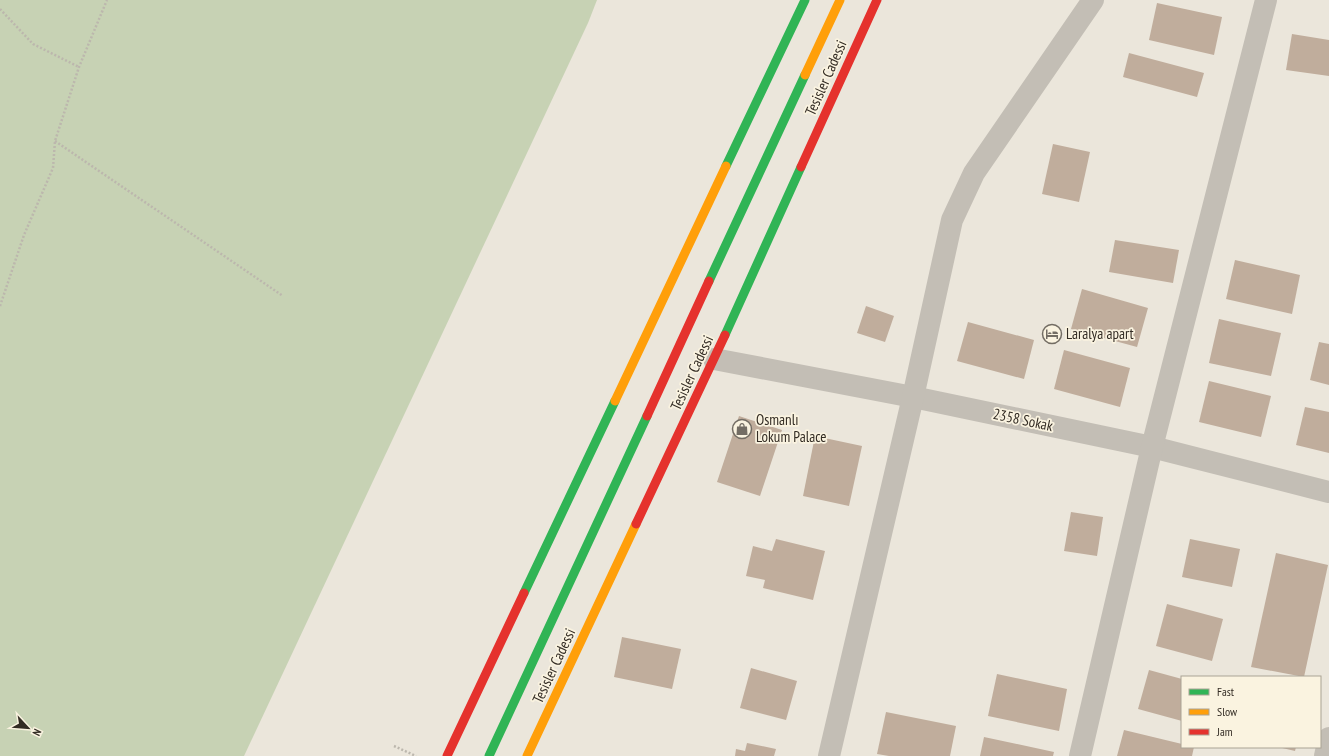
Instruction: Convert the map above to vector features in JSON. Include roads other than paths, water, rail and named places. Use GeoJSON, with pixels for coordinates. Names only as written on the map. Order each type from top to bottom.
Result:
{"type":"FeatureCollection","features":[{"type":"Feature","properties":{"kind":"main road"},"geometry":{"type":"LineString","coordinates":[[447,756],[805,0]]}},
{"type":"Feature","properties":{"kind":"main road"},"geometry":{"type":"LineString","coordinates":[[489,756],[840,0]]}},
{"type":"Feature","properties":{"kind":"main road","name":"Tesisler Cadessi"},"geometry":{"type":"LineString","coordinates":[[527,756],[714,359],[877,0]]}},
{"type":"Feature","properties":{"kind":"street"},"geometry":{"type":"LineString","coordinates":[[829,756],[913,397],[952,220],[974,173],[1093,0]]}},
{"type":"Feature","properties":{"kind":"street"},"geometry":{"type":"LineString","coordinates":[[1080,756],[1152,448],[1266,0]]}},
{"type":"Feature","properties":{"kind":"street","name":"2358 Sokak"},"geometry":{"type":"LineString","coordinates":[[714,359],[913,397],[1152,448],[1329,492]]}},
{"type":"Feature","properties":{"kind":"street"},"geometry":{"type":"LineString","coordinates":[[1325,756],[1329,738]]}},
{"type":"Feature","properties":{"kind":"place","name":"Laralya apart"},"geometry":{"type":"Point","coordinates":[1052,334]}},
{"type":"Feature","properties":{"kind":"place","name":"Osmanlı Lokum Palace"},"geometry":{"type":"Point","coordinates":[742,429]}}]}
